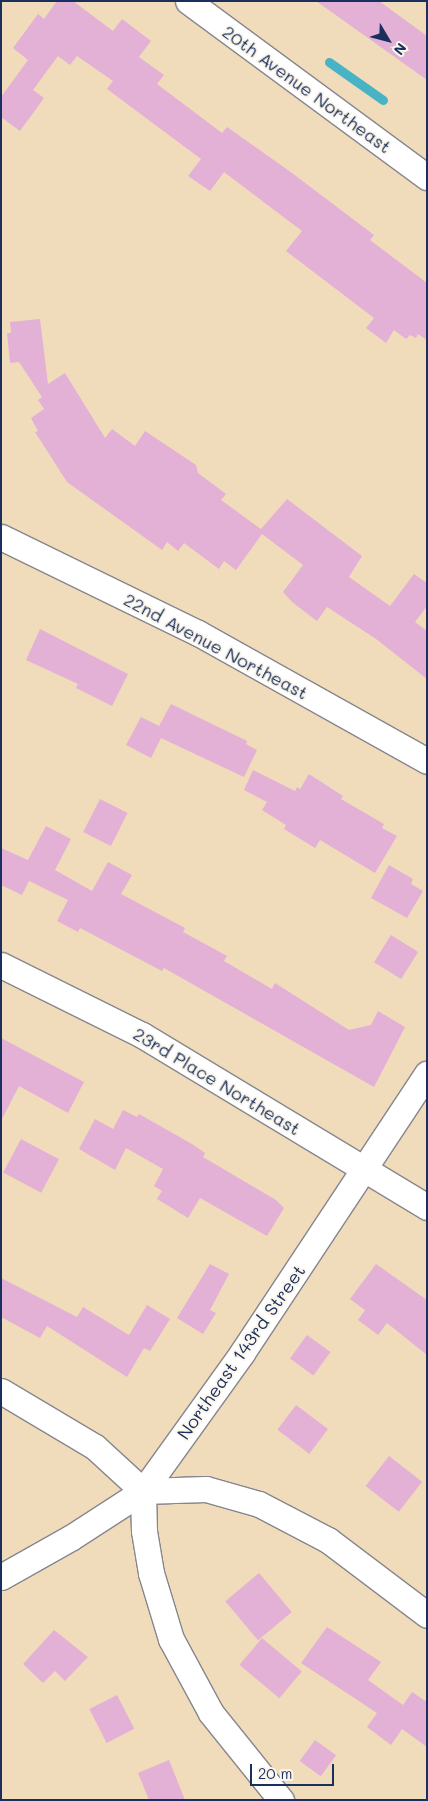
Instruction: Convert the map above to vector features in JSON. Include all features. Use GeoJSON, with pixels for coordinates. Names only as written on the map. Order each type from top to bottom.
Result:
{"type":"FeatureCollection","features":[{"type":"Feature","properties":{"kind":"street","name":"20th Avenue Northeast"},"geometry":{"type":"LineString","coordinates":[[188,1],[427,177]]}},
{"type":"Feature","properties":{"kind":"street","name":"22nd Avenue Northeast"},"geometry":{"type":"LineString","coordinates":[[1,537],[198,633],[427,761]]}},
{"type":"Feature","properties":{"kind":"street","name":"23rd Place Northeast"},"geometry":{"type":"LineString","coordinates":[[1,965],[142,1035],[427,1207]]}},
{"type":"Feature","properties":{"kind":"street","name":"Northeast 143rd Street"},"geometry":{"type":"LineString","coordinates":[[1,1577],[72,1537],[143,1491],[366,1170],[427,1074]]}},
{"type":"Feature","properties":{"kind":"street"},"geometry":{"type":"LineString","coordinates":[[1,1391],[95,1447],[143,1491],[206,1489],[259,1504],[328,1540],[427,1615]]}},
{"type":"Feature","properties":{"kind":"street"},"geometry":{"type":"LineString","coordinates":[[143,1491],[144,1531],[151,1573],[171,1639],[211,1713],[281,1800]]}},
{"type":"Feature","properties":{"kind":"building"},"geometry":{"type":"Polygon","coordinates":[[[57,1],[73,1],[113,31],[122,19],[151,41],[139,57],[164,75],[157,84],[222,133],[227,127],[292,173],[374,235],[370,240],[427,283],[427,340],[418,334],[416,338],[410,335],[406,339],[394,330],[386,343],[366,328],[374,318],[286,251],[302,231],[224,172],[210,191],[188,176],[201,159],[107,89],[113,81],[77,56],[70,65],[58,56],[33,90],[44,98],[20,131],[1,117],[1,97],[28,60],[13,48],[38,14],[44,19],[57,1]]]}},
{"type":"Feature","properties":{"kind":"building"},"geometry":{"type":"Polygon","coordinates":[[[316,1],[379,1],[427,36],[427,80],[316,1]]]}},
{"type":"Feature","properties":{"kind":"building"},"geometry":{"type":"Polygon","coordinates":[[[40,319],[48,384],[65,373],[105,438],[112,429],[135,446],[145,431],[196,465],[198,473],[226,494],[221,500],[261,529],[287,499],[362,556],[349,577],[390,606],[414,574],[427,583],[427,606],[415,622],[427,631],[427,679],[376,639],[327,607],[317,621],[292,602],[283,592],[303,565],[262,534],[236,570],[224,561],[219,569],[184,543],[178,551],[167,542],[162,550],[67,482],[35,432],[38,431],[31,418],[44,409],[38,400],[42,397],[19,362],[10,363],[7,333],[11,333],[10,322],[40,319]]]}},
{"type":"Feature","properties":{"kind":"building"},"geometry":{"type":"Polygon","coordinates":[[[40,629],[128,674],[112,706],[76,688],[78,684],[26,660],[40,629]]]}},
{"type":"Feature","properties":{"kind":"building"},"geometry":{"type":"Polygon","coordinates":[[[171,704],[247,741],[246,744],[257,750],[244,777],[161,738],[151,758],[126,745],[141,717],[159,726],[171,704]]]}},
{"type":"Feature","properties":{"kind":"building"},"geometry":{"type":"Polygon","coordinates":[[[253,770],[295,791],[297,787],[300,789],[309,774],[343,796],[341,799],[384,824],[382,828],[397,836],[375,873],[320,840],[315,848],[284,829],[286,825],[262,810],[267,802],[244,790],[253,770]]]}},
{"type":"Feature","properties":{"kind":"building"},"geometry":{"type":"Polygon","coordinates":[[[100,799],[128,813],[111,846],[83,832],[100,799]]]}},
{"type":"Feature","properties":{"kind":"building"},"geometry":{"type":"Polygon","coordinates":[[[46,826],[71,839],[55,870],[92,891],[108,862],[132,875],[121,894],[185,928],[183,932],[227,956],[224,961],[272,989],[275,983],[349,1030],[371,1025],[378,1011],[405,1027],[374,1087],[164,968],[162,971],[80,928],[78,932],[57,921],[68,900],[29,881],[22,895],[1,885],[1,848],[28,860],[46,826]]]}},
{"type":"Feature","properties":{"kind":"building"},"geometry":{"type":"Polygon","coordinates":[[[389,865],[413,879],[411,884],[423,891],[407,918],[371,898],[389,865]]]}},
{"type":"Feature","properties":{"kind":"building"},"geometry":{"type":"Polygon","coordinates":[[[391,935],[418,952],[401,979],[374,962],[391,935]]]}},
{"type":"Feature","properties":{"kind":"building"},"geometry":{"type":"Polygon","coordinates":[[[1,1038],[84,1082],[68,1113],[19,1086],[1,1121],[1,1038]]]}},
{"type":"Feature","properties":{"kind":"building"},"geometry":{"type":"Polygon","coordinates":[[[123,1110],[137,1117],[139,1114],[192,1144],[205,1153],[203,1157],[276,1200],[284,1208],[267,1236],[200,1198],[188,1218],[157,1199],[162,1191],[154,1186],[163,1169],[126,1148],[115,1170],[79,1149],[95,1119],[113,1129],[123,1110]]]}},
{"type":"Feature","properties":{"kind":"building"},"geometry":{"type":"Polygon","coordinates":[[[21,1139],[59,1159],[41,1193],[3,1173],[21,1139]]]}},
{"type":"Feature","properties":{"kind":"building"},"geometry":{"type":"Polygon","coordinates":[[[210,1264],[229,1274],[210,1310],[216,1313],[203,1334],[177,1318],[210,1264]]]}},
{"type":"Feature","properties":{"kind":"building"},"geometry":{"type":"Polygon","coordinates":[[[376,1264],[427,1300],[427,1355],[387,1323],[378,1335],[358,1320],[365,1310],[350,1299],[376,1264]]]}},
{"type":"Feature","properties":{"kind":"building"},"geometry":{"type":"Polygon","coordinates":[[[1,1278],[77,1317],[83,1307],[129,1335],[147,1305],[170,1319],[150,1351],[144,1348],[127,1377],[47,1326],[40,1338],[1,1317],[1,1278]]]}},
{"type":"Feature","properties":{"kind":"building"},"geometry":{"type":"Polygon","coordinates":[[[307,1335],[330,1352],[313,1376],[290,1358],[307,1335]]]}},
{"type":"Feature","properties":{"kind":"building"},"geometry":{"type":"Polygon","coordinates":[[[296,1405],[328,1429],[309,1454],[277,1430],[296,1405]]]}},
{"type":"Feature","properties":{"kind":"building"},"geometry":{"type":"Polygon","coordinates":[[[389,1456],[422,1482],[399,1512],[366,1486],[389,1456]]]}},
{"type":"Feature","properties":{"kind":"building"},"geometry":{"type":"Polygon","coordinates":[[[259,1573],[292,1612],[258,1640],[225,1601],[259,1573]]]}},
{"type":"Feature","properties":{"kind":"building"},"geometry":{"type":"Polygon","coordinates":[[[327,1627],[381,1662],[368,1680],[403,1705],[412,1692],[427,1702],[427,1747],[402,1729],[391,1745],[367,1727],[377,1713],[301,1663],[327,1627]]]}},
{"type":"Feature","properties":{"kind":"building"},"geometry":{"type":"Polygon","coordinates":[[[54,1630],[88,1657],[65,1681],[55,1671],[43,1683],[23,1664],[54,1630]]]}},
{"type":"Feature","properties":{"kind":"building"},"geometry":{"type":"Polygon","coordinates":[[[262,1638],[302,1671],[279,1698],[240,1665],[262,1638]]]}},
{"type":"Feature","properties":{"kind":"building"},"geometry":{"type":"Polygon","coordinates":[[[117,1695],[134,1729],[107,1743],[89,1709],[117,1695]]]}},
{"type":"Feature","properties":{"kind":"building"},"geometry":{"type":"Polygon","coordinates":[[[315,1740],[336,1755],[321,1776],[300,1761],[315,1740]]]}},
{"type":"Feature","properties":{"kind":"building"},"geometry":{"type":"Polygon","coordinates":[[[169,1760],[185,1800],[149,1800],[138,1773],[169,1760]]]}},
{"type":"Feature","properties":{"kind":"waterway"},"geometry":{"type":"LineString","coordinates":[[329,62],[383,100]]}}]}
